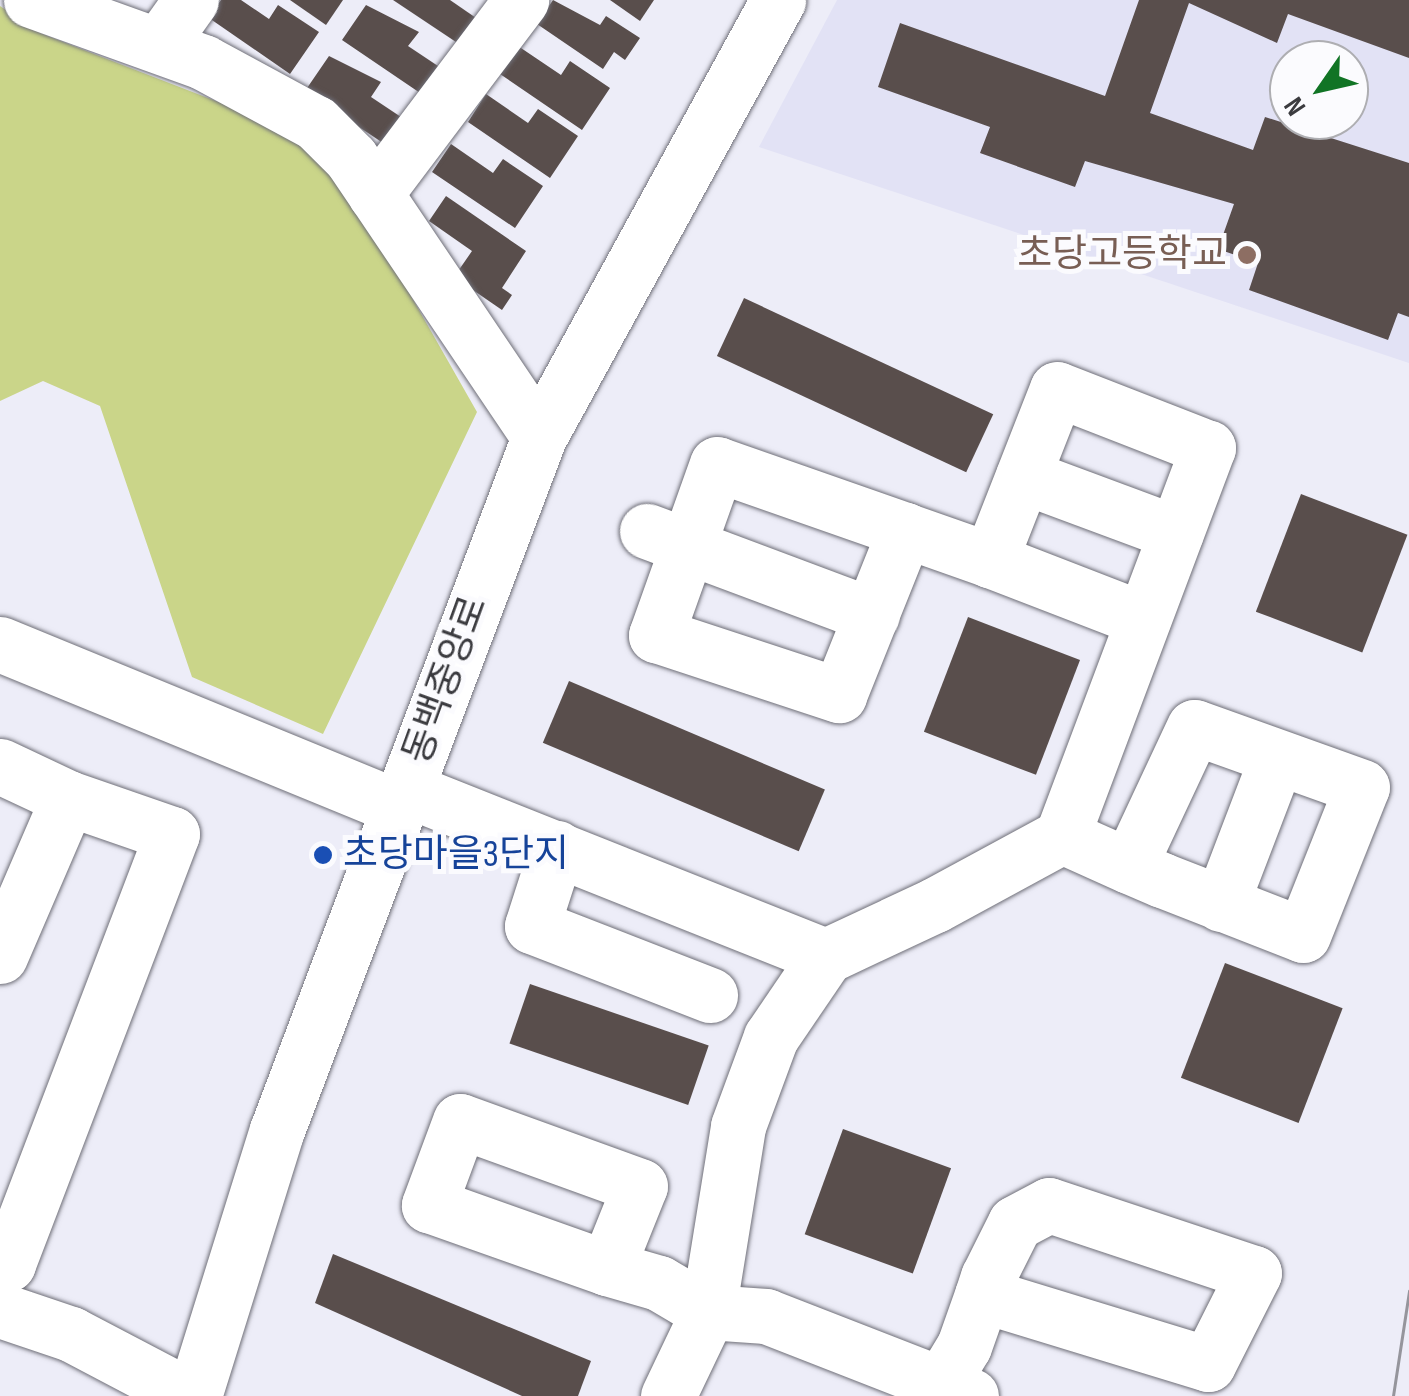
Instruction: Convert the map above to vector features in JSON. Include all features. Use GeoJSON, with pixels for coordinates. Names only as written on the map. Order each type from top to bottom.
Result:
{"type":"FeatureCollection","features":[{"type":"Feature","properties":{"kind":"street"},"geometry":{"type":"LineString","coordinates":[[31,0],[159,45],[316,122],[375,194],[539,437]]}},
{"type":"Feature","properties":{"kind":"street"},"geometry":{"type":"LineString","coordinates":[[159,45],[191,0]]}},
{"type":"Feature","properties":{"kind":"street"},"geometry":{"type":"LineString","coordinates":[[375,194],[521,0]]}},
{"type":"Feature","properties":{"kind":"street","name":"동백중앙로"},"geometry":{"type":"LineString","coordinates":[[192,1396],[277,1130],[404,799],[434,700],[539,437],[778,0]]}},
{"type":"Feature","properties":{"kind":"street"},"geometry":{"type":"LineString","coordinates":[[668,1396],[708,1312],[738,1126],[771,1037],[826,956],[1062,836],[1208,448],[1057,390],[990,560]]}},
{"type":"Feature","properties":{"kind":"street"},"geometry":{"type":"LineString","coordinates":[[905,530],[839,695],[656,635],[666,541],[717,464],[905,530],[990,560],[1143,620]]}},
{"type":"Feature","properties":{"kind":"street"},"geometry":{"type":"LineString","coordinates":[[1023,476],[1176,533]]}},
{"type":"Feature","properties":{"kind":"street"},"geometry":{"type":"LineString","coordinates":[[666,541],[872,615]]}},
{"type":"Feature","properties":{"kind":"street"},"geometry":{"type":"LineString","coordinates":[[0,644],[404,799],[556,848],[826,956]]}},
{"type":"Feature","properties":{"kind":"street"},"geometry":{"type":"LineString","coordinates":[[1062,836],[1130,866],[1221,904],[1303,935],[1381,799],[1194,726],[1130,866]]}},
{"type":"Feature","properties":{"kind":"street"},"geometry":{"type":"LineString","coordinates":[[1221,904],[1277,756]]}},
{"type":"Feature","properties":{"kind":"street"},"geometry":{"type":"LineString","coordinates":[[0,766],[68,798],[172,834],[8,1264],[0,1262]]}},
{"type":"Feature","properties":{"kind":"street"},"geometry":{"type":"LineString","coordinates":[[0,956],[68,798]]}},
{"type":"Feature","properties":{"kind":"street"},"geometry":{"type":"LineString","coordinates":[[556,848],[532,926],[710,994]]}},
{"type":"Feature","properties":{"kind":"street"},"geometry":{"type":"LineString","coordinates":[[607,1268],[640,1186],[460,1121],[412,1199],[607,1268],[658,1283],[708,1312],[766,1316],[956,1390],[982,1295],[1015,1223],[1049,1205],[1272,1279],[1208,1364],[982,1295]]}},
{"type":"Feature","properties":{"kind":"street"},"geometry":{"type":"LineString","coordinates":[[0,1310],[71,1334],[192,1396]]}},
{"type":"Feature","properties":{"kind":"shaded area","name":"초당고등학교"},"geometry":{"type":"Polygon","coordinates":[[[837,0],[1409,0],[1409,363],[759,147],[837,0]]]}},
{"type":"Feature","properties":{"kind":"green space"},"geometry":{"type":"Polygon","coordinates":[[[0,6],[40,33],[252,115],[337,166],[477,412],[323,734],[192,677],[100,406],[43,381],[0,401],[0,6]]]}},
{"type":"Feature","properties":{"kind":"building"},"geometry":{"type":"Polygon","coordinates":[[[221,0],[241,0],[269,19],[278,5],[319,32],[290,74],[209,18],[221,0]]]}},
{"type":"Feature","properties":{"kind":"building"},"geometry":{"type":"Polygon","coordinates":[[[290,0],[343,0],[326,25],[290,0]]]}},
{"type":"Feature","properties":{"kind":"building"},"geometry":{"type":"Polygon","coordinates":[[[393,0],[450,0],[479,20],[462,46],[393,0]]]}},
{"type":"Feature","properties":{"kind":"building"},"geometry":{"type":"Polygon","coordinates":[[[553,0],[600,25],[606,16],[640,38],[625,60],[614,52],[603,69],[537,24],[553,0]]]}},
{"type":"Feature","properties":{"kind":"building"},"geometry":{"type":"Polygon","coordinates":[[[610,0],[654,0],[640,21],[610,0]]]}},
{"type":"Feature","properties":{"kind":"building"},"geometry":{"type":"Polygon","coordinates":[[[1139,0],[1409,0],[1409,58],[1369,43],[1369,40],[1288,14],[1278,40],[1270,40],[1189,3],[1150,113],[1253,150],[1265,117],[1269,118],[1269,140],[1337,140],[1409,163],[1409,317],[1398,313],[1388,340],[1249,290],[1258,263],[1218,249],[1234,204],[1085,161],[1075,187],[980,153],[990,127],[878,87],[900,23],[1105,96],[1139,0]]]}},
{"type":"Feature","properties":{"kind":"building"},"geometry":{"type":"Polygon","coordinates":[[[366,5],[419,32],[408,46],[444,70],[426,97],[342,40],[366,5]]]}},
{"type":"Feature","properties":{"kind":"building"},"geometry":{"type":"Polygon","coordinates":[[[518,46],[561,75],[570,61],[610,88],[582,130],[500,74],[518,46]]]}},
{"type":"Feature","properties":{"kind":"building"},"geometry":{"type":"Polygon","coordinates":[[[329,56],[381,82],[371,97],[407,121],[389,147],[305,91],[329,56]]]}},
{"type":"Feature","properties":{"kind":"building"},"geometry":{"type":"Polygon","coordinates":[[[486,94],[528,123],[538,109],[578,136],[550,178],[468,122],[486,94]]]}},
{"type":"Feature","properties":{"kind":"building"},"geometry":{"type":"Polygon","coordinates":[[[451,144],[493,173],[503,159],[543,186],[515,228],[432,172],[451,144]]]}},
{"type":"Feature","properties":{"kind":"building"},"geometry":{"type":"Polygon","coordinates":[[[446,196],[526,251],[502,288],[512,295],[502,310],[454,277],[472,251],[429,221],[446,196]]]}},
{"type":"Feature","properties":{"kind":"building"},"geometry":{"type":"Polygon","coordinates":[[[744,298],[993,414],[966,472],[717,356],[744,298]]]}},
{"type":"Feature","properties":{"kind":"building"},"geometry":{"type":"Polygon","coordinates":[[[1301,494],[1407,535],[1362,652],[1256,612],[1301,494]]]}},
{"type":"Feature","properties":{"kind":"building"},"geometry":{"type":"Polygon","coordinates":[[[968,617],[1080,660],[1036,775],[924,732],[968,617]]]}},
{"type":"Feature","properties":{"kind":"building"},"geometry":{"type":"Polygon","coordinates":[[[569,681],[825,790],[799,851],[543,743],[569,681]]]}},
{"type":"Feature","properties":{"kind":"building"},"geometry":{"type":"Polygon","coordinates":[[[1225,963],[1343,1008],[1299,1123],[1181,1078],[1225,963]]]}},
{"type":"Feature","properties":{"kind":"building"},"geometry":{"type":"Polygon","coordinates":[[[530,984],[709,1046],[688,1105],[509,1044],[530,984]]]}},
{"type":"Feature","properties":{"kind":"building"},"geometry":{"type":"Polygon","coordinates":[[[843,1129],[951,1168],[913,1274],[805,1234],[843,1129]]]}},
{"type":"Feature","properties":{"kind":"building"},"geometry":{"type":"Polygon","coordinates":[[[333,1254],[591,1361],[578,1396],[522,1396],[315,1303],[333,1254]]]}},
{"type":"Feature","properties":{"kind":"tram line"},"geometry":{"type":"LineString","coordinates":[[1393,1396],[1409,1291]]}},
{"type":"Feature","properties":{"kind":"place","name":"초당고등학교"},"geometry":{"type":"Point","coordinates":[1247,255]}},
{"type":"Feature","properties":{"kind":"place","name":"초당마을3단지"},"geometry":{"type":"Point","coordinates":[323,855]}}]}
